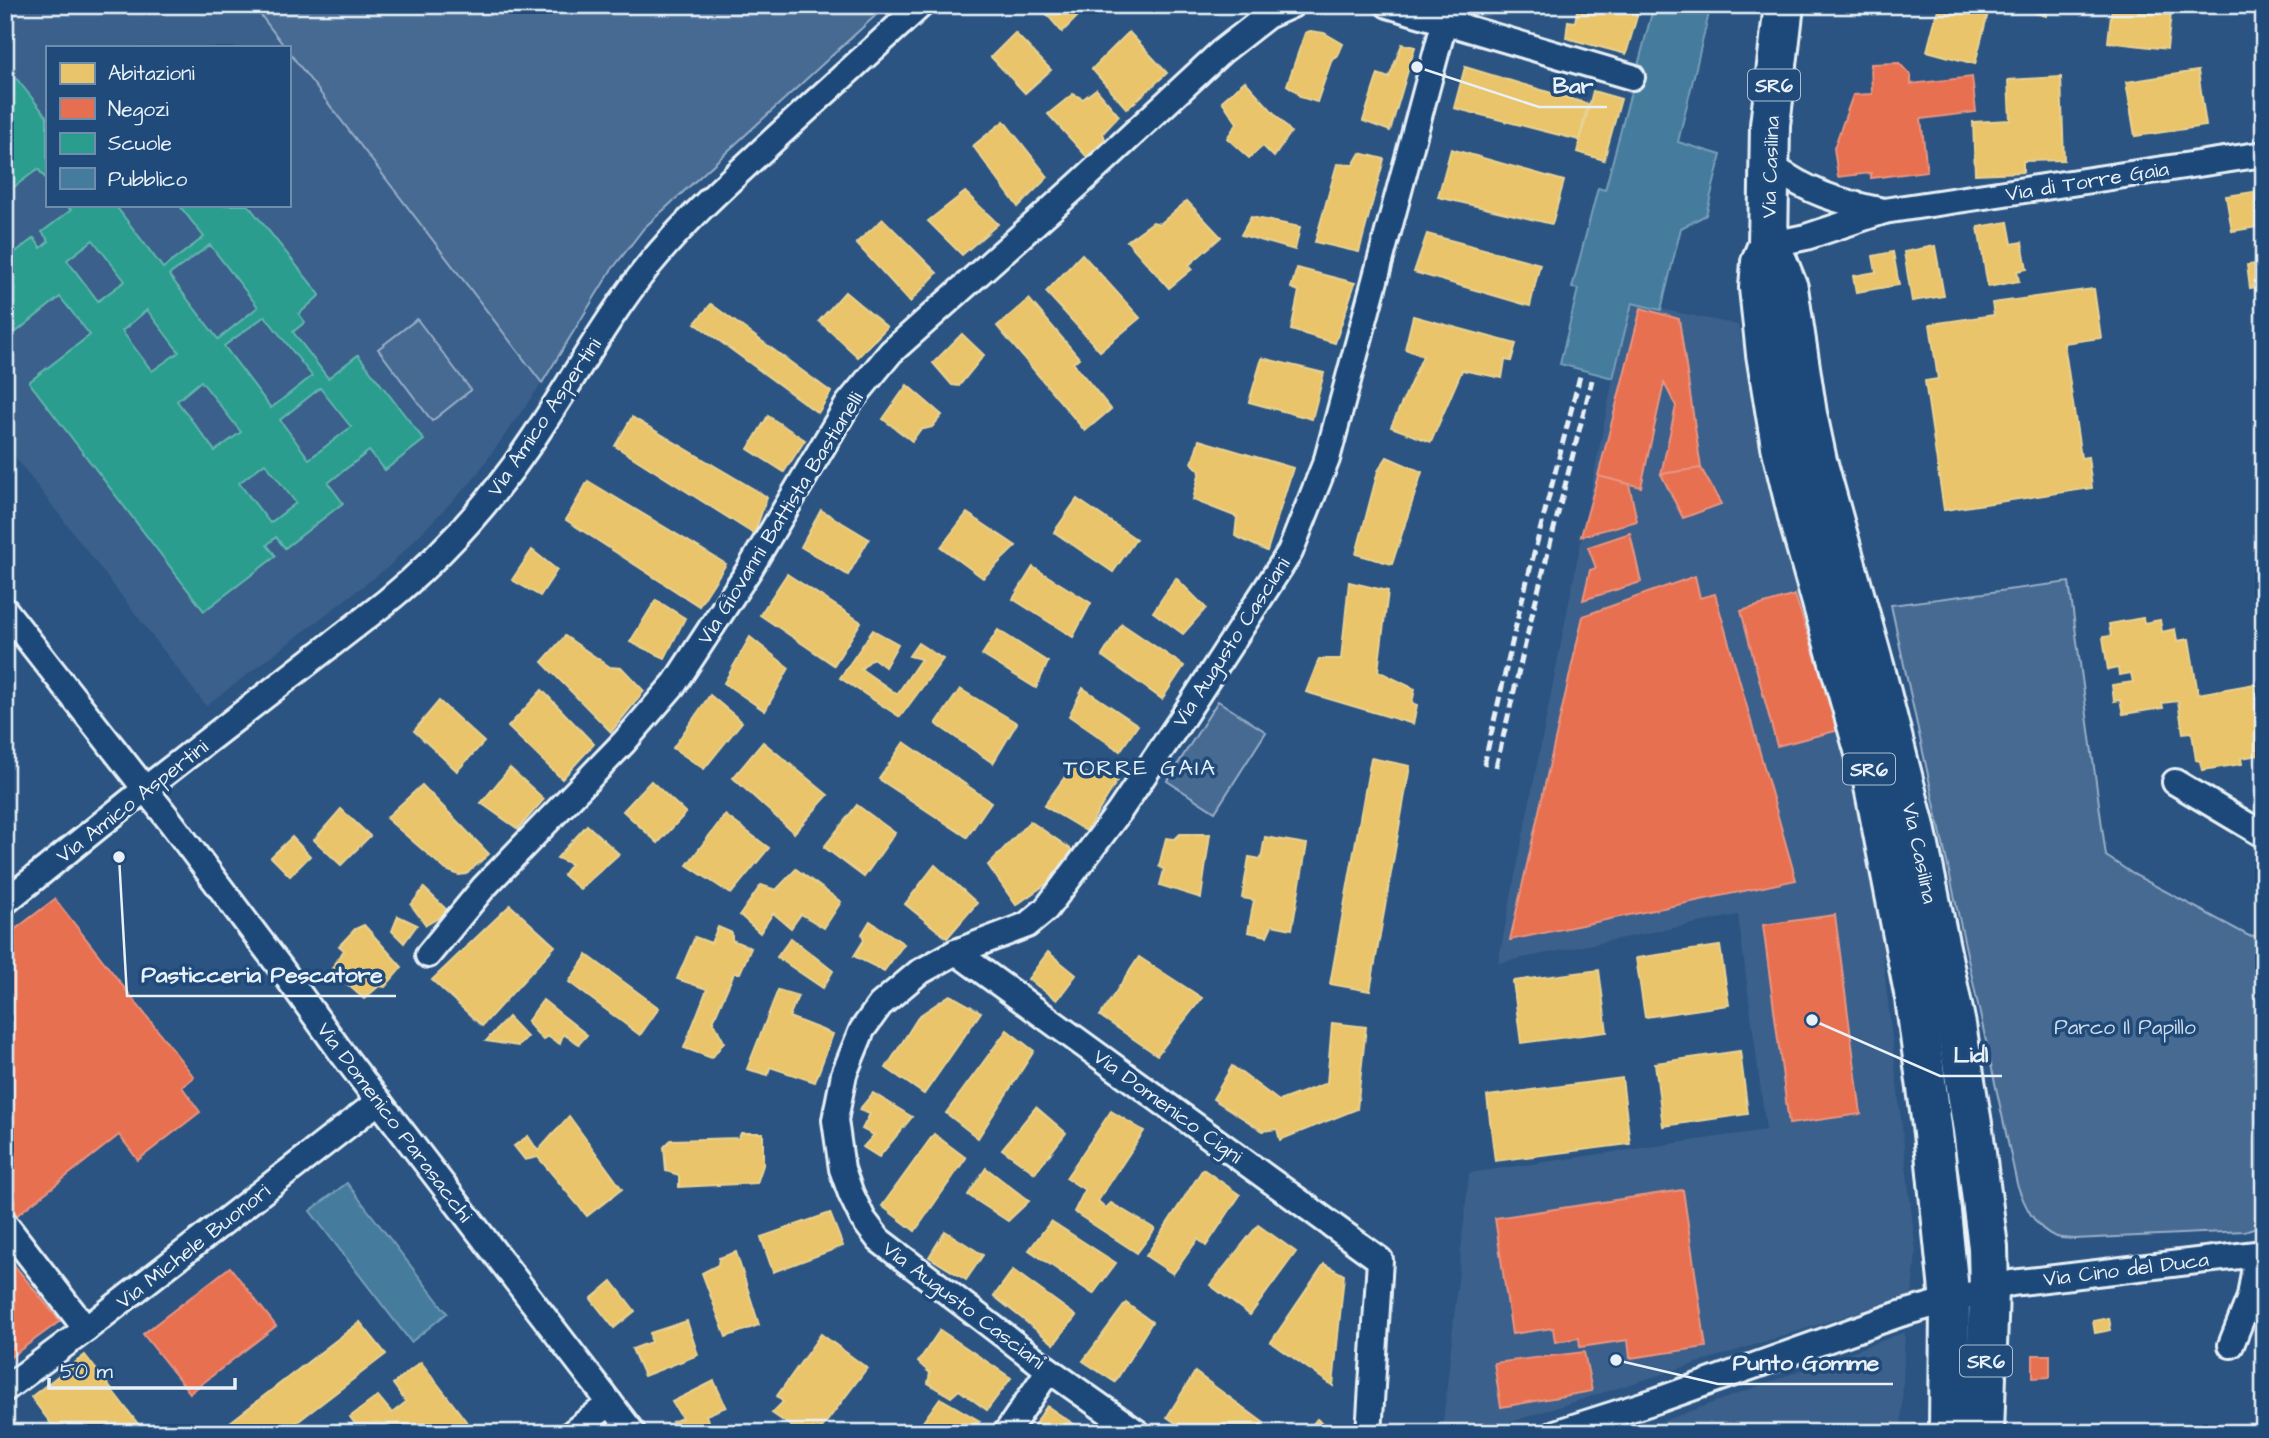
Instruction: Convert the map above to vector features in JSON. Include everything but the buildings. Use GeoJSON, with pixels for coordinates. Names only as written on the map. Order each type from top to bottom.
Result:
{"type":"FeatureCollection","features":[{"type":"Feature","properties":{"kind":"main road","name":"Via Casilina"},"geometry":{"type":"LineString","coordinates":[[1784,5],[1774,79],[1768,245],[1760,262],[1759,288],[1763,332],[1776,423],[1793,497],[1873,781],[1921,1036],[1950,1301],[1949,1433]]}},
{"type":"Feature","properties":{"kind":"main road","name":"Via Casilina"},"geometry":{"type":"LineString","coordinates":[[1768,245],[1788,288],[1817,461],[1875,669],[1922,855],[1956,1025],[1988,1247],[1984,1433]]}},
{"type":"Feature","properties":{"kind":"street","name":"Via Amico Aspertini"},"geometry":{"type":"LineString","coordinates":[[5,902],[145,789],[386,602],[430,562],[476,513],[518,460],[648,266],[723,187],[921,5]]}},
{"type":"Feature","properties":{"kind":"street","name":"Via Giovanni Battista Bastianelli"},"geometry":{"type":"LineString","coordinates":[[428,955],[483,888],[624,742],[675,682],[749,570],[848,404],[891,352],[1068,194],[1221,52],[1267,16],[1292,5]]}},
{"type":"Feature","properties":{"kind":"street"},"geometry":{"type":"LineString","coordinates":[[1388,5],[1447,13],[1632,77]]}},
{"type":"Feature","properties":{"kind":"street","name":"Via Augusto Casciani"},"geometry":{"type":"LineString","coordinates":[[1138,1433],[1049,1370],[878,1240],[850,1195],[842,1169],[835,1120],[837,1103],[844,1074],[862,1030],[880,1005],[918,973],[956,952],[1027,925],[1046,909],[1119,812],[1290,552],[1327,459],[1447,13]]}},
{"type":"Feature","properties":{"kind":"street","name":"Via di Torre Gaia"},"geometry":{"type":"LineString","coordinates":[[1884,211],[2264,154]]}},
{"type":"Feature","properties":{"kind":"street"},"geometry":{"type":"LineString","coordinates":[[1769,164],[1813,192],[1842,203],[1884,211]]}},
{"type":"Feature","properties":{"kind":"street"},"geometry":{"type":"LineString","coordinates":[[1768,245],[1805,237],[1884,211]]}},
{"type":"Feature","properties":{"kind":"street","name":"Via Domenico Parasacchi"},"geometry":{"type":"LineString","coordinates":[[5,610],[145,789],[633,1433]]}},
{"type":"Feature","properties":{"kind":"street"},"geometry":{"type":"LineString","coordinates":[[2175,782],[2264,835]]}},
{"type":"Feature","properties":{"kind":"street","name":"Via Domenico Cigni"},"geometry":{"type":"LineString","coordinates":[[956,952],[1380,1260],[1369,1433]]}},
{"type":"Feature","properties":{"kind":"street","name":"Via Michele Buonori"},"geometry":{"type":"LineString","coordinates":[[5,1389],[379,1101]]}},
{"type":"Feature","properties":{"kind":"street"},"geometry":{"type":"LineString","coordinates":[[5,1224],[86,1329]]}},
{"type":"Feature","properties":{"kind":"street"},"geometry":{"type":"LineString","coordinates":[[2231,1345],[2253,1286],[2261,1253]]}},
{"type":"Feature","properties":{"kind":"street","name":"Via Cino del Duca"},"geometry":{"type":"LineString","coordinates":[[1555,1433],[1658,1400],[1891,1317],[2027,1280],[2261,1253]]}},
{"type":"Feature","properties":{"kind":"street"},"geometry":{"type":"LineString","coordinates":[[1006,1433],[1049,1370]]}},
{"type":"Feature","properties":{"kind":"street"},"geometry":{"type":"LineString","coordinates":[[572,1433],[610,1403]]}},
{"type":"Feature","properties":{"kind":"shaded area"},"geometry":{"type":"Polygon","coordinates":[[[5,5],[253,5],[284,46],[46,46],[46,206],[290,206],[290,53],[542,383],[472,481],[388,567],[206,706],[5,444],[5,5]]]}},
{"type":"Feature","properties":{"kind":"shaded area"},"geometry":{"type":"Polygon","coordinates":[[[1632,303],[1738,325],[1874,877],[1916,1253],[1912,1295],[1476,1433],[1442,1433],[1469,1173],[1766,1130],[1738,915],[1498,963],[1613,378],[1632,303]]]}},
{"type":"Feature","properties":{"kind":"shaded area"},"geometry":{"type":"Polygon","coordinates":[[[1905,1332],[1901,1433],[1631,1433],[1905,1332]]]}},
{"type":"Feature","properties":{"kind":"green space"},"geometry":{"type":"Polygon","coordinates":[[[253,5],[887,5],[644,228],[610,272],[542,383],[290,53],[290,46],[284,46],[253,5]]]}},
{"type":"Feature","properties":{"kind":"green space"},"geometry":{"type":"Polygon","coordinates":[[[417,319],[471,390],[432,421],[378,349],[417,319]]]}},
{"type":"Feature","properties":{"kind":"green space","name":"Parco Il Papillo"},"geometry":{"type":"Polygon","coordinates":[[[2069,582],[2106,856],[2133,874],[2249,936],[2264,935],[2264,1224],[2245,1231],[2059,1238],[2042,1229],[2027,1208],[2017,1184],[1891,605],[2069,582]]]}},
{"type":"Feature","properties":{"kind":"green space"},"geometry":{"type":"Polygon","coordinates":[[[1218,701],[1266,732],[1215,812],[1167,781],[1218,701]]]}},
{"type":"Feature","properties":{"kind":"railway"},"geometry":{"type":"LineString","coordinates":[[1484,765],[1520,608],[1580,376]]}},
{"type":"Feature","properties":{"kind":"railway"},"geometry":{"type":"LineString","coordinates":[[1496,767],[1592,380]]}},
{"type":"Feature","properties":{"kind":"place","name":"Bar"},"geometry":{"type":"Point","coordinates":[1417,67]}},
{"type":"Feature","properties":{"kind":"place","name":"Pasticceria Pescatore"},"geometry":{"type":"Point","coordinates":[119,857]}},
{"type":"Feature","properties":{"kind":"place","name":"Lidl"},"geometry":{"type":"Point","coordinates":[1812,1020]}},
{"type":"Feature","properties":{"kind":"place","name":"Punto Gomme"},"geometry":{"type":"Point","coordinates":[1616,1360]}},
{"type":"Feature","properties":{"kind":"district","name":"TORRE GAIA"},"geometry":{"type":"Point","coordinates":[1140,767]}}]}
